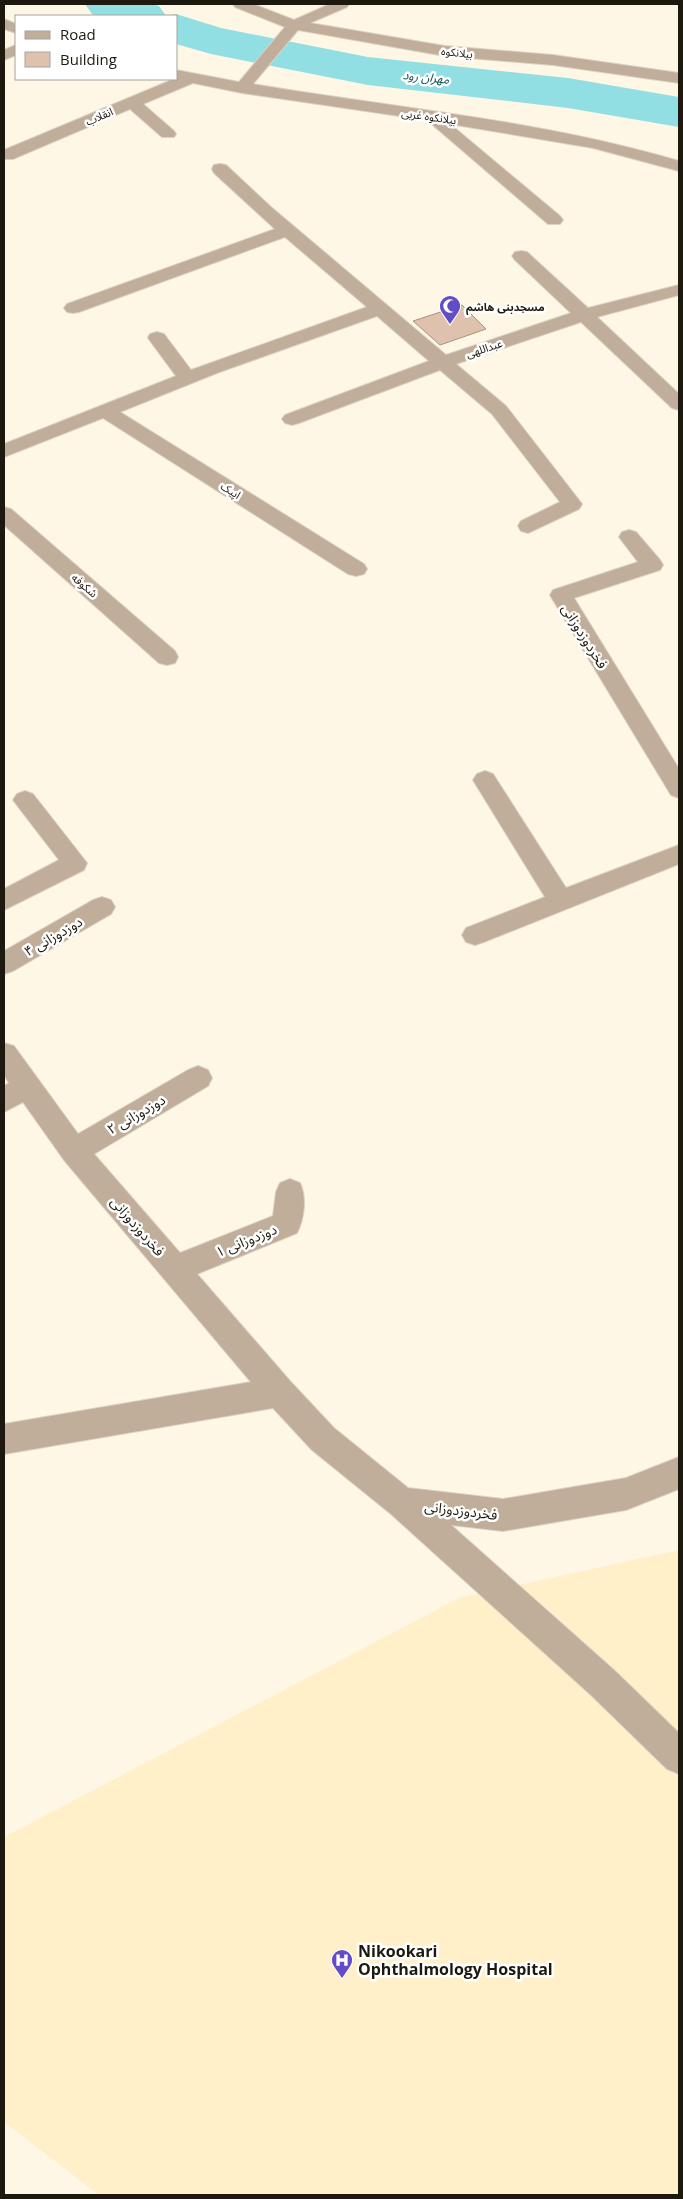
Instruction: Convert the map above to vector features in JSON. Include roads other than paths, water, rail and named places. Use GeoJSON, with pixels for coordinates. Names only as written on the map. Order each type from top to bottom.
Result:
{"type":"FeatureCollection","features":[{"type":"Feature","properties":{"kind":"street","name":"بیلانکوه"},"geometry":{"type":"LineString","coordinates":[[240,4],[294,25],[445,51],[553,60],[679,78]]}},
{"type":"Feature","properties":{"kind":"street"},"geometry":{"type":"LineString","coordinates":[[242,88],[294,25],[342,4]]}},
{"type":"Feature","properties":{"kind":"street","name":"بیلانکوه غربی"},"geometry":{"type":"LineString","coordinates":[[184,76],[242,88],[545,133],[637,152],[679,166]]}},
{"type":"Feature","properties":{"kind":"street","name":"انقلاب"},"geometry":{"type":"LineString","coordinates":[[7,154],[132,102],[176,80]]}},
{"type":"Feature","properties":{"kind":"street"},"geometry":{"type":"LineString","coordinates":[[132,102],[168,134]]}},
{"type":"Feature","properties":{"kind":"street"},"geometry":{"type":"LineString","coordinates":[[433,117],[554,220]]}},
{"type":"Feature","properties":{"kind":"street"},"geometry":{"type":"LineString","coordinates":[[220,168],[288,230],[499,410],[572,504],[528,526]]}},
{"type":"Feature","properties":{"kind":"street"},"geometry":{"type":"LineString","coordinates":[[73,308],[288,230]]}},
{"type":"Feature","properties":{"kind":"street"},"geometry":{"type":"LineString","coordinates":[[520,256],[679,404]]}},
{"type":"Feature","properties":{"kind":"street","name":"عبداللهی"},"geometry":{"type":"LineString","coordinates":[[292,419],[443,362],[584,315],[679,290]]}},
{"type":"Feature","properties":{"kind":"street"},"geometry":{"type":"LineString","coordinates":[[4,451],[188,378],[380,309]]}},
{"type":"Feature","properties":{"kind":"street"},"geometry":{"type":"LineString","coordinates":[[157,338],[188,378]]}},
{"type":"Feature","properties":{"kind":"street","name":"اپیک"},"geometry":{"type":"LineString","coordinates":[[105,411],[356,569]]}},
{"type":"Feature","properties":{"kind":"street","name":"شکوفه"},"geometry":{"type":"LineString","coordinates":[[4,514],[167,657]]}},
{"type":"Feature","properties":{"kind":"street","name":"فخردوزدوزانی"},"geometry":{"type":"LineString","coordinates":[[629,537],[652,565],[561,595],[679,789]]}},
{"type":"Feature","properties":{"kind":"street"},"geometry":{"type":"LineString","coordinates":[[485,780],[560,901]]}},
{"type":"Feature","properties":{"kind":"street"},"geometry":{"type":"LineString","coordinates":[[4,900],[75,863],[24,800]]}},
{"type":"Feature","properties":{"kind":"street"},"geometry":{"type":"LineString","coordinates":[[475,935],[679,854]]}},
{"type":"Feature","properties":{"kind":"street","name":"دوزدوزانی ۴"},"geometry":{"type":"LineString","coordinates":[[4,964],[102,907]]}},
{"type":"Feature","properties":{"kind":"street","name":"فخردوزدوزانی"},"geometry":{"type":"LineString","coordinates":[[4,1054],[16,1093],[74,1151],[279,1392],[323,1439],[402,1503],[504,1515],[626,1494],[679,1473]]}},
{"type":"Feature","properties":{"kind":"street","name":"دوزدوزانی ۲"},"geometry":{"type":"LineString","coordinates":[[74,1151],[198,1078]]}},
{"type":"Feature","properties":{"kind":"street","name":"دوزدوزانی ۱"},"geometry":{"type":"LineString","coordinates":[[175,1269],[287,1224],[290,1192]]}},
{"type":"Feature","properties":{"kind":"street"},"geometry":{"type":"LineString","coordinates":[[4,1439],[279,1392]]}},
{"type":"Feature","properties":{"kind":"street"},"geometry":{"type":"LineString","coordinates":[[402,1503],[603,1682],[679,1757]]}},
{"type":"Feature","properties":{"kind":"waterway","name":"مهران رود"},"geometry":{"type":"LineString","coordinates":[[108,4],[140,15]]}},
{"type":"Feature","properties":{"kind":"waterway","name":"مهران رود"},"geometry":{"type":"LineString","coordinates":[[178,29],[211,40],[368,71],[568,93],[679,112]]}},
{"type":"Feature","properties":{"kind":"place","name":"مسجدبنی هاشم"},"geometry":{"type":"Point","coordinates":[450,325]}},
{"type":"Feature","properties":{"kind":"place","name":"Nikookari Ophthalmology Hospital"},"geometry":{"type":"Point","coordinates":[342,1979]}}]}
